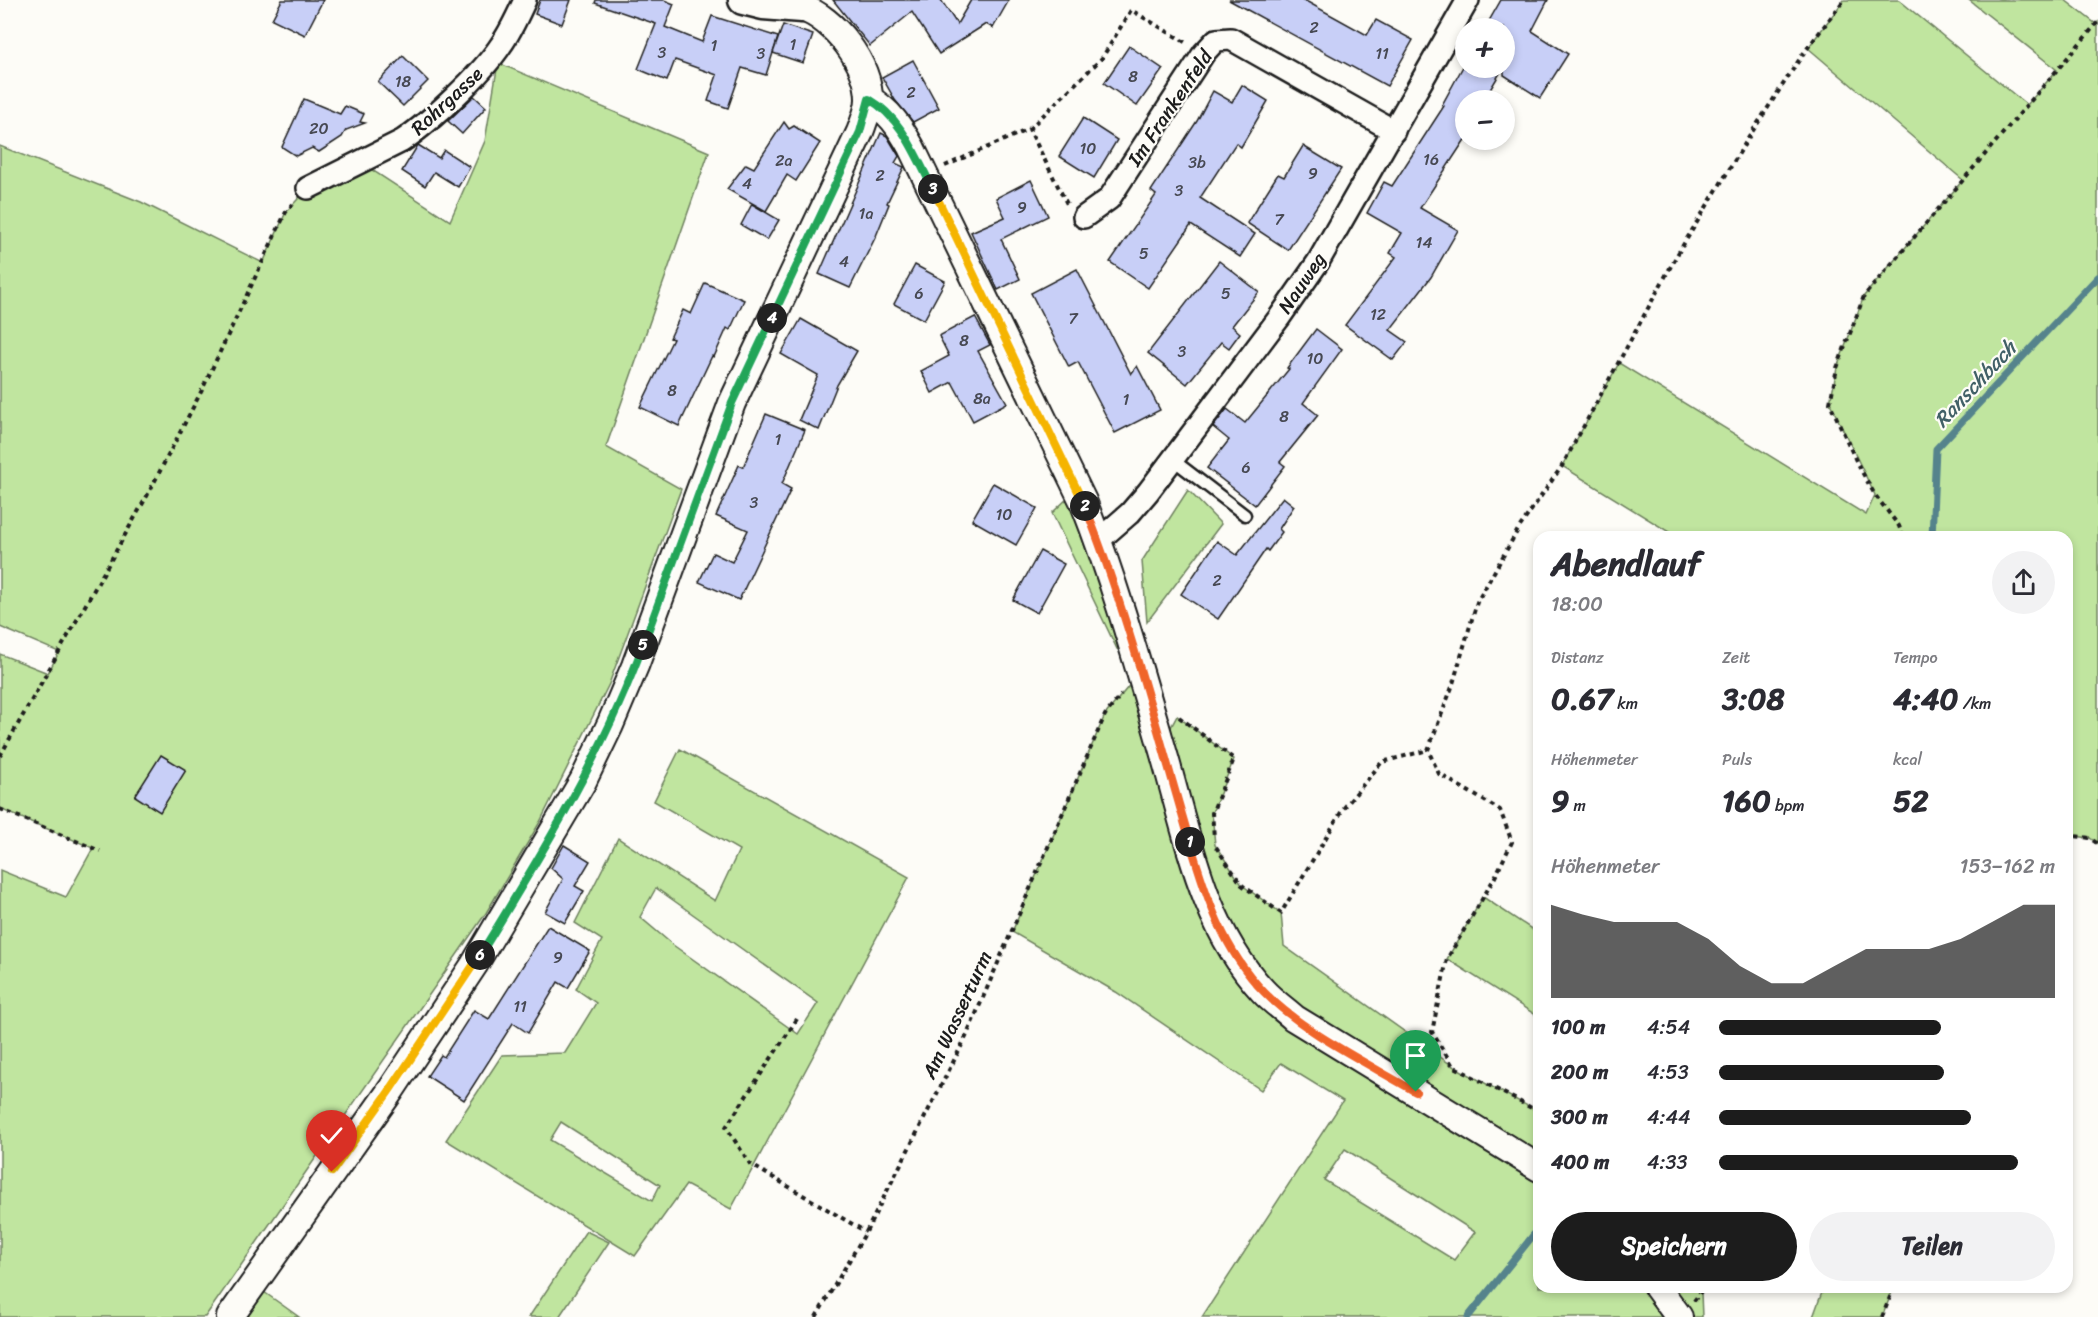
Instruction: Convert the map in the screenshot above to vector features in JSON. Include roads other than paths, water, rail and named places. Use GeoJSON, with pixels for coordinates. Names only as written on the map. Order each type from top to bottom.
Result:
{"type":"FeatureCollection","features":[{"type":"Feature","properties":{"kind":"main road"},"geometry":{"type":"LineString","coordinates":[[743,0],[763,5],[801,4]]}},
{"type":"Feature","properties":{"kind":"street","name":"Rohrgasse"},"geometry":{"type":"LineString","coordinates":[[308,188],[416,132],[487,64],[501,46],[525,0]]}},
{"type":"Feature","properties":{"kind":"street","name":"Nauweg"},"geometry":{"type":"LineString","coordinates":[[1099,540],[1130,513],[1279,318],[1318,262],[1468,0]]}},
{"type":"Feature","properties":{"kind":"street"},"geometry":{"type":"LineString","coordinates":[[230,1317],[385,1098],[474,965],[583,781],[610,725],[635,666],[732,403],[860,132],[869,99],[864,75],[843,39],[820,16],[801,4]]}},
{"type":"Feature","properties":{"kind":"street","name":"Im Frankenfeld"},"geometry":{"type":"LineString","coordinates":[[1084,217],[1108,199],[1204,53],[1216,40],[1231,39],[1394,131]]}},
{"type":"Feature","properties":{"kind":"street"},"geometry":{"type":"LineString","coordinates":[[869,99],[888,112],[902,130],[1083,501],[1099,540],[1142,677],[1206,896],[1222,933],[1251,977],[1264,992],[1294,1018],[1533,1164]]}},
{"type":"Feature","properties":{"kind":"street"},"geometry":{"type":"LineString","coordinates":[[1661,1293],[1679,1317]]}},
{"type":"Feature","properties":{"kind":"lane"},"geometry":{"type":"LineString","coordinates":[[1172,459],[1245,515]]}},
{"type":"Feature","properties":{"kind":"waterway","name":"Ranschbach"},"geometry":{"type":"LineString","coordinates":[[1932,531],[1936,449],[2098,277]]}},
{"type":"Feature","properties":{"kind":"waterway","name":"Ranschbach"},"geometry":{"type":"LineString","coordinates":[[1468,1317],[1533,1236]]}}]}
